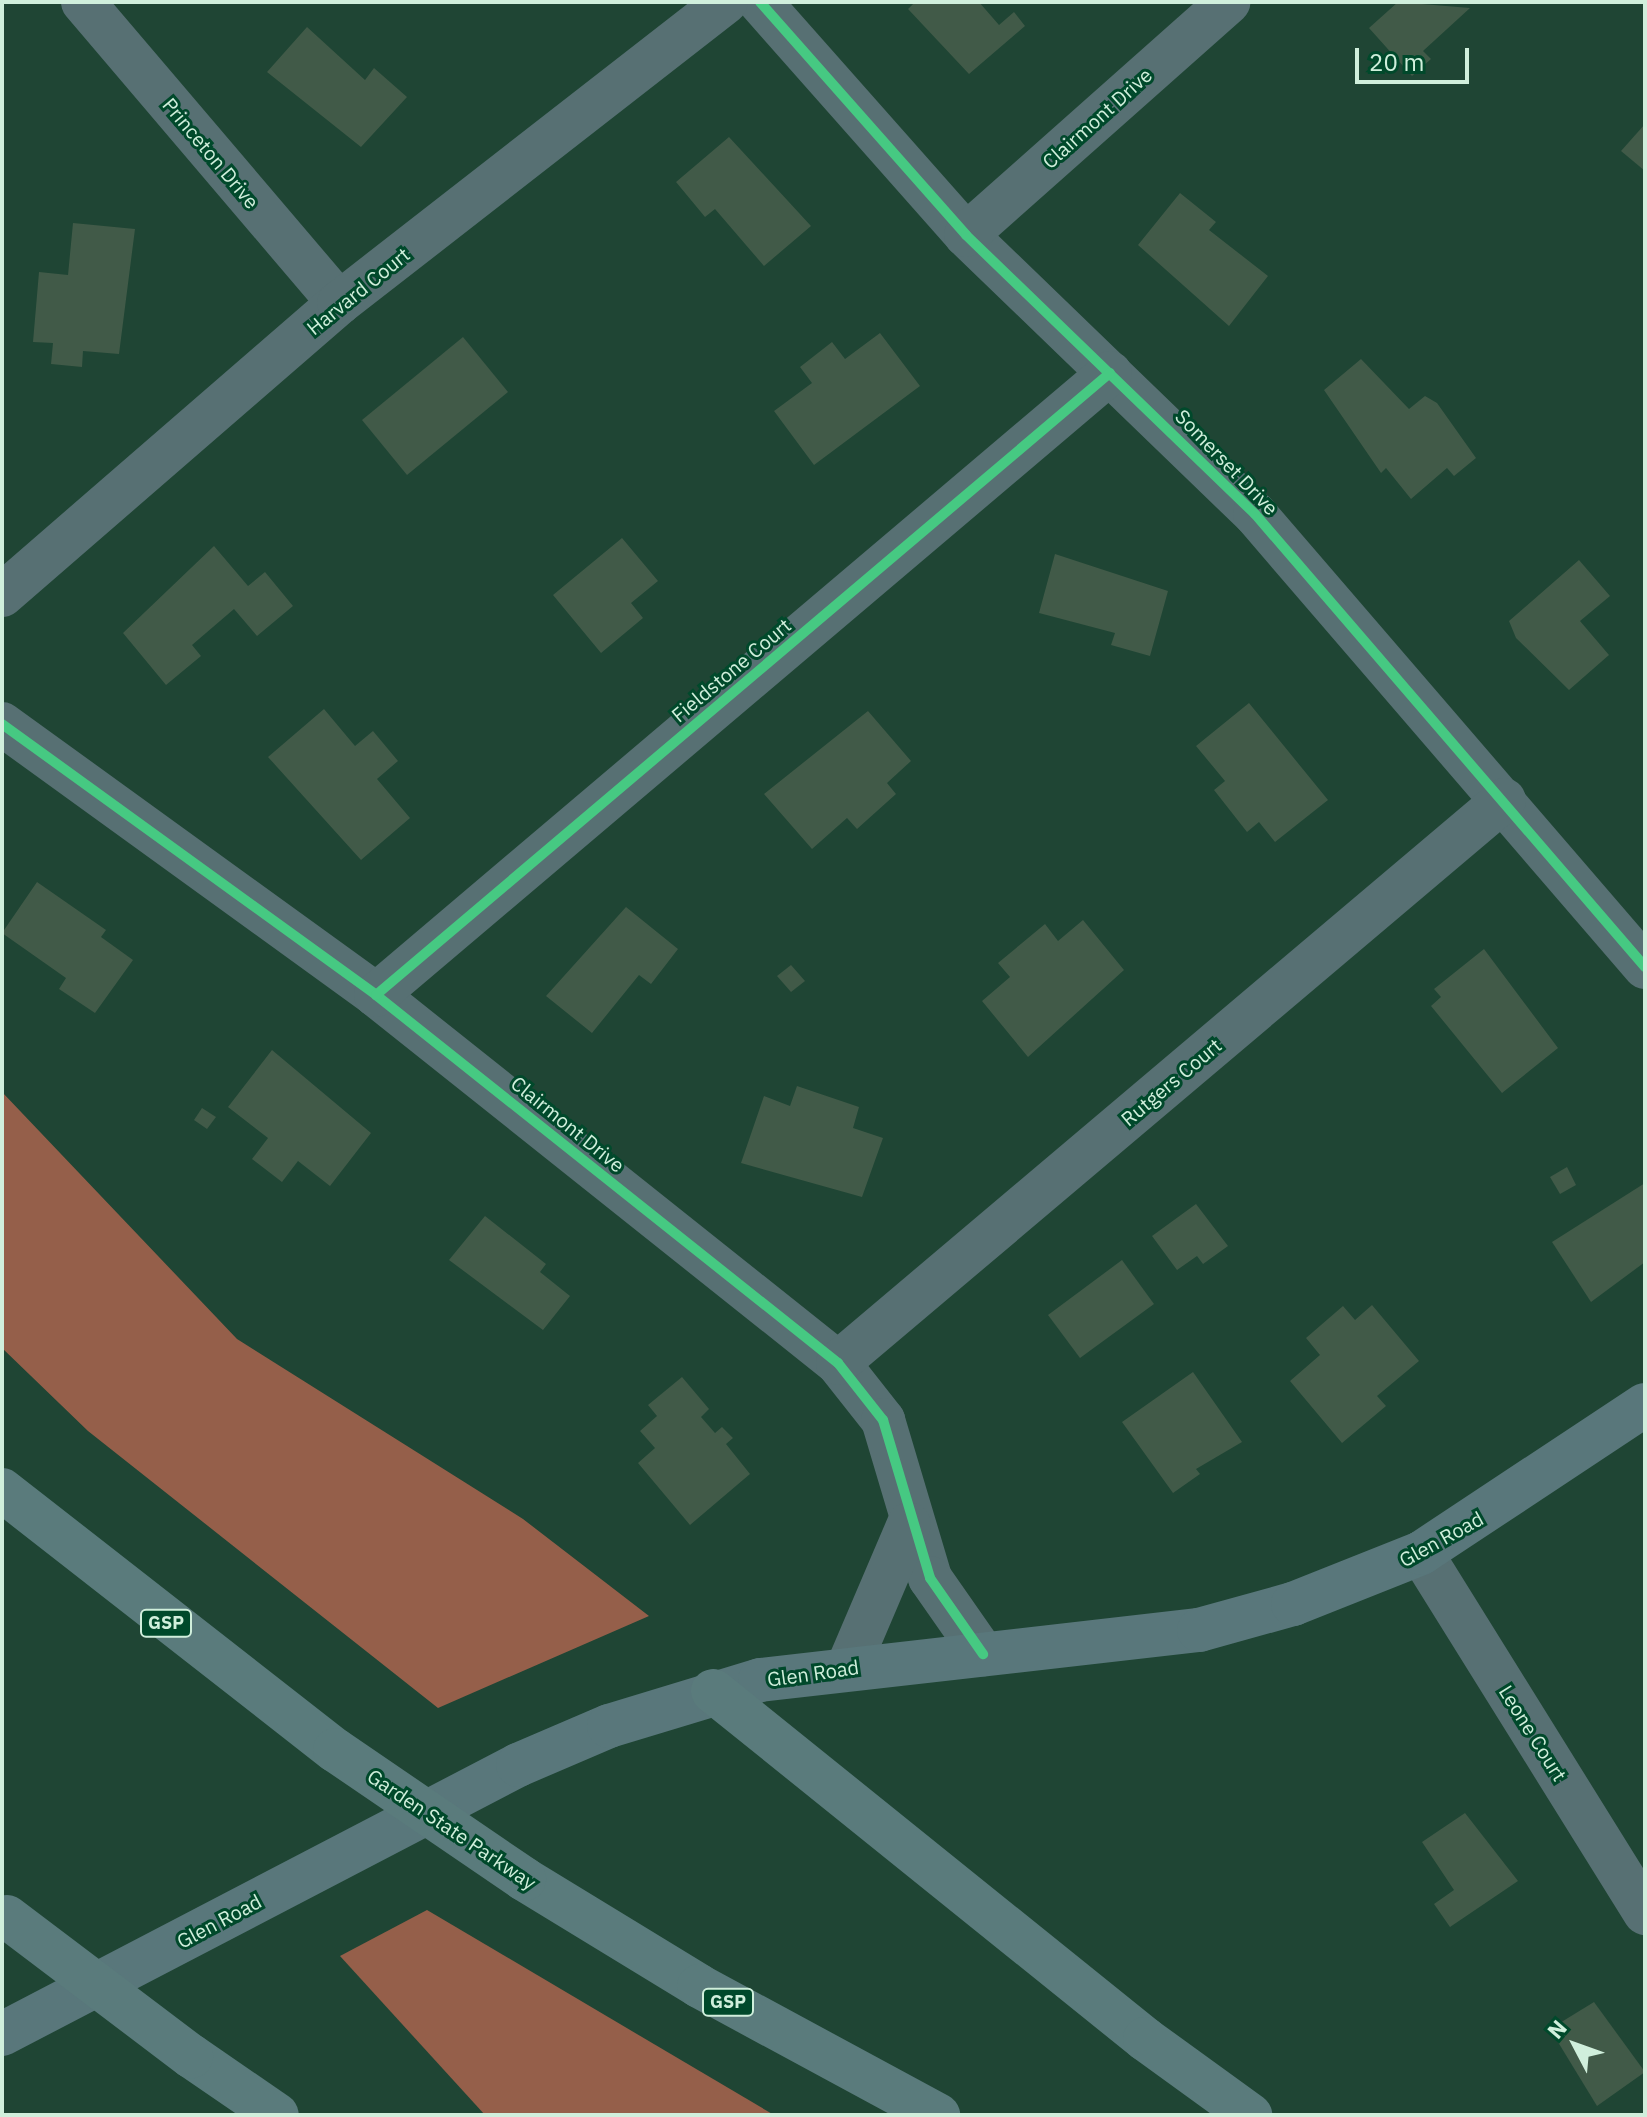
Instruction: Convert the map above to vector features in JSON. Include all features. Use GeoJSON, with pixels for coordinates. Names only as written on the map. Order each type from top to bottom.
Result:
{"type":"FeatureCollection","features":[{"type":"Feature","properties":{"kind":"highway","name":"Garden State Parkway"},"geometry":{"type":"LineString","coordinates":[[2,1490],[335,1750],[524,1879],[699,1986],[938,2115]]}},
{"type":"Feature","properties":{"kind":"highway"},"geometry":{"type":"LineString","coordinates":[[713,1691],[1145,2039],[1250,2115]]}},
{"type":"Feature","properties":{"kind":"highway"},"geometry":{"type":"LineString","coordinates":[[4,1915],[191,2056],[277,2115]]}},
{"type":"Feature","properties":{"kind":"main road","name":"Glen Road"},"geometry":{"type":"LineString","coordinates":[[2,2034],[518,1765],[713,1691],[848,1667],[1199,1630],[1333,1591],[1421,1553],[1645,1405]]}},
{"type":"Feature","properties":{"kind":"street","name":"Princeton Drive"},"geometry":{"type":"LineString","coordinates":[[83,2],[339,303]]}},
{"type":"Feature","properties":{"kind":"street","name":"Harvard Court"},"geometry":{"type":"LineString","coordinates":[[2,595],[339,303],[726,2]]}},
{"type":"Feature","properties":{"kind":"street","name":"Somerset Drive"},"geometry":{"type":"LineString","coordinates":[[760,2],[966,235],[1255,514],[1645,967]]}},
{"type":"Feature","properties":{"kind":"street","name":"Clairmont Drive"},"geometry":{"type":"LineString","coordinates":[[966,235],[1228,2]]}},
{"type":"Feature","properties":{"kind":"street","name":"Fieldstone Court"},"geometry":{"type":"LineString","coordinates":[[376,995],[1110,373]]}},
{"type":"Feature","properties":{"kind":"street","name":"Clairmont Drive"},"geometry":{"type":"LineString","coordinates":[[2,724],[376,995],[838,1363],[872,1401],[894,1443],[909,1524],[940,1597],[983,1654]]}},
{"type":"Feature","properties":{"kind":"street","name":"Rutgers Court"},"geometry":{"type":"LineString","coordinates":[[838,1363],[1504,800]]}},
{"type":"Feature","properties":{"kind":"street"},"geometry":{"type":"LineString","coordinates":[[848,1667],[909,1524]]}},
{"type":"Feature","properties":{"kind":"street","name":"Leone Court"},"geometry":{"type":"LineString","coordinates":[[1421,1553],[1645,1913]]}},
{"type":"Feature","properties":{"kind":"shaded area"},"geometry":{"type":"Polygon","coordinates":[[[2,1092],[237,1339],[523,1519],[649,1616],[438,1708],[88,1431],[2,1348],[2,1092]]]}},
{"type":"Feature","properties":{"kind":"shaded area"},"geometry":{"type":"Polygon","coordinates":[[[427,1910],[774,2115],[485,2115],[340,1956],[427,1910]]]}},
{"type":"Feature","properties":{"kind":"building"},"geometry":{"type":"Polygon","coordinates":[[[915,2],[979,2],[999,25],[1014,12],[1025,26],[969,74],[908,9],[915,2]]]}},
{"type":"Feature","properties":{"kind":"building"},"geometry":{"type":"Polygon","coordinates":[[[1398,2],[1470,8],[1423,51],[1431,59],[1412,76],[1369,28],[1398,2]]]}},
{"type":"Feature","properties":{"kind":"building"},"geometry":{"type":"Polygon","coordinates":[[[307,27],[365,80],[374,68],[407,97],[361,147],[267,72],[307,27]]]}},
{"type":"Feature","properties":{"kind":"building"},"geometry":{"type":"Polygon","coordinates":[[[1645,124],[1645,171],[1621,151],[1645,124]]]}},
{"type":"Feature","properties":{"kind":"building"},"geometry":{"type":"Polygon","coordinates":[[[729,137],[811,226],[764,266],[715,209],[705,217],[676,182],[729,137]]]}},
{"type":"Feature","properties":{"kind":"building"},"geometry":{"type":"Polygon","coordinates":[[[1180,193],[1216,222],[1209,230],[1268,276],[1229,326],[1138,245],[1180,193]]]}},
{"type":"Feature","properties":{"kind":"building"},"geometry":{"type":"Polygon","coordinates":[[[73,223],[135,229],[119,354],[83,351],[82,367],[51,364],[53,343],[33,342],[39,272],[68,275],[73,223]]]}},
{"type":"Feature","properties":{"kind":"building"},"geometry":{"type":"Polygon","coordinates":[[[880,333],[920,386],[814,465],[774,411],[812,383],[800,367],[832,342],[845,359],[880,333]]]}},
{"type":"Feature","properties":{"kind":"building"},"geometry":{"type":"Polygon","coordinates":[[[463,337],[508,392],[407,475],[362,420],[463,337]]]}},
{"type":"Feature","properties":{"kind":"building"},"geometry":{"type":"Polygon","coordinates":[[[1361,359],[1409,409],[1425,396],[1437,403],[1476,458],[1454,476],[1447,468],[1411,499],[1386,468],[1381,473],[1324,390],[1361,359]]]}},
{"type":"Feature","properties":{"kind":"building"},"geometry":{"type":"Polygon","coordinates":[[[622,538],[658,581],[631,603],[643,618],[601,653],[553,595],[622,538]]]}},
{"type":"Feature","properties":{"kind":"building"},"geometry":{"type":"Polygon","coordinates":[[[214,546],[248,586],[265,572],[293,606],[257,636],[234,609],[192,645],[201,656],[166,685],[123,633],[214,546]]]}},
{"type":"Feature","properties":{"kind":"building"},"geometry":{"type":"Polygon","coordinates":[[[1055,554],[1168,591],[1150,656],[1111,645],[1115,633],[1039,613],[1055,554]]]}},
{"type":"Feature","properties":{"kind":"building"},"geometry":{"type":"Polygon","coordinates":[[[1579,560],[1610,596],[1580,621],[1609,655],[1569,690],[1516,638],[1509,621],[1579,560]]]}},
{"type":"Feature","properties":{"kind":"building"},"geometry":{"type":"Polygon","coordinates":[[[1249,703],[1328,800],[1275,842],[1259,822],[1247,832],[1214,790],[1225,781],[1196,746],[1249,703]]]}},
{"type":"Feature","properties":{"kind":"building"},"geometry":{"type":"Polygon","coordinates":[[[324,709],[355,746],[373,731],[398,761],[377,779],[410,818],[361,860],[268,757],[324,709]]]}},
{"type":"Feature","properties":{"kind":"building"},"geometry":{"type":"Polygon","coordinates":[[[868,711],[911,761],[887,783],[896,794],[857,829],[847,818],[812,849],[764,794],[868,711]]]}},
{"type":"Feature","properties":{"kind":"building"},"geometry":{"type":"Polygon","coordinates":[[[37,882],[106,930],[101,937],[133,960],[95,1013],[59,989],[66,978],[2,933],[37,882]]]}},
{"type":"Feature","properties":{"kind":"building"},"geometry":{"type":"Polygon","coordinates":[[[626,907],[678,949],[651,984],[639,975],[592,1033],[546,996],[626,907]]]}},
{"type":"Feature","properties":{"kind":"building"},"geometry":{"type":"Polygon","coordinates":[[[1083,920],[1124,970],[1028,1057],[982,1001],[1010,977],[998,963],[1045,924],[1058,941],[1083,920]]]}},
{"type":"Feature","properties":{"kind":"building"},"geometry":{"type":"Polygon","coordinates":[[[1484,949],[1558,1048],[1502,1093],[1431,1006],[1441,997],[1434,989],[1484,949]]]}},
{"type":"Feature","properties":{"kind":"building"},"geometry":{"type":"Polygon","coordinates":[[[791,965],[805,981],[791,992],[777,976],[791,965]]]}},
{"type":"Feature","properties":{"kind":"building"},"geometry":{"type":"Polygon","coordinates":[[[272,1050],[371,1133],[330,1186],[298,1161],[282,1182],[252,1159],[268,1138],[228,1107],[272,1050]]]}},
{"type":"Feature","properties":{"kind":"building"},"geometry":{"type":"Polygon","coordinates":[[[797,1086],[859,1107],[853,1128],[883,1138],[862,1197],[741,1163],[764,1096],[790,1106],[797,1086]]]}},
{"type":"Feature","properties":{"kind":"building"},"geometry":{"type":"Polygon","coordinates":[[[202,1108],[216,1117],[207,1129],[194,1120],[202,1108]]]}},
{"type":"Feature","properties":{"kind":"building"},"geometry":{"type":"Polygon","coordinates":[[[1567,1167],[1576,1185],[1560,1194],[1550,1177],[1567,1167]]]}},
{"type":"Feature","properties":{"kind":"building"},"geometry":{"type":"Polygon","coordinates":[[[1645,1183],[1645,1262],[1591,1302],[1552,1242],[1645,1183]]]}},
{"type":"Feature","properties":{"kind":"building"},"geometry":{"type":"Polygon","coordinates":[[[1196,1204],[1228,1246],[1203,1264],[1197,1256],[1177,1270],[1152,1236],[1196,1204]]]}},
{"type":"Feature","properties":{"kind":"building"},"geometry":{"type":"Polygon","coordinates":[[[485,1216],[546,1264],[540,1272],[570,1296],[543,1330],[449,1260],[485,1216]]]}},
{"type":"Feature","properties":{"kind":"building"},"geometry":{"type":"Polygon","coordinates":[[[1122,1260],[1154,1304],[1080,1358],[1048,1315],[1122,1260]]]}},
{"type":"Feature","properties":{"kind":"building"},"geometry":{"type":"Polygon","coordinates":[[[1372,1305],[1419,1361],[1377,1396],[1386,1406],[1342,1443],[1290,1381],[1320,1355],[1306,1338],[1343,1306],[1355,1320],[1372,1305]]]}},
{"type":"Feature","properties":{"kind":"building"},"geometry":{"type":"Polygon","coordinates":[[[1193,1372],[1242,1442],[1196,1469],[1200,1474],[1173,1493],[1122,1422],[1193,1372]]]}},
{"type":"Feature","properties":{"kind":"building"},"geometry":{"type":"Polygon","coordinates":[[[682,1377],[709,1409],[701,1417],[715,1433],[722,1427],[733,1438],[726,1444],[750,1474],[690,1525],[638,1463],[655,1448],[640,1431],[657,1416],[648,1405],[682,1377]]]}},
{"type":"Feature","properties":{"kind":"building"},"geometry":{"type":"Polygon","coordinates":[[[1465,1813],[1518,1881],[1450,1927],[1434,1904],[1454,1890],[1422,1842],[1465,1813]]]}},
{"type":"Feature","properties":{"kind":"building"},"geometry":{"type":"Polygon","coordinates":[[[1594,2002],[1645,2072],[1597,2106],[1550,2029],[1594,2002]]]}},
{"type":"Feature","properties":{"kind":"cycle path"},"geometry":{"type":"LineString","coordinates":[[760,2],[966,235],[1255,514],[1645,967]]}},
{"type":"Feature","properties":{"kind":"cycle path"},"geometry":{"type":"LineString","coordinates":[[376,995],[1110,373]]}},
{"type":"Feature","properties":{"kind":"cycle path"},"geometry":{"type":"LineString","coordinates":[[2,724],[376,995],[838,1363],[883,1420],[930,1578],[983,1654]]}}]}
